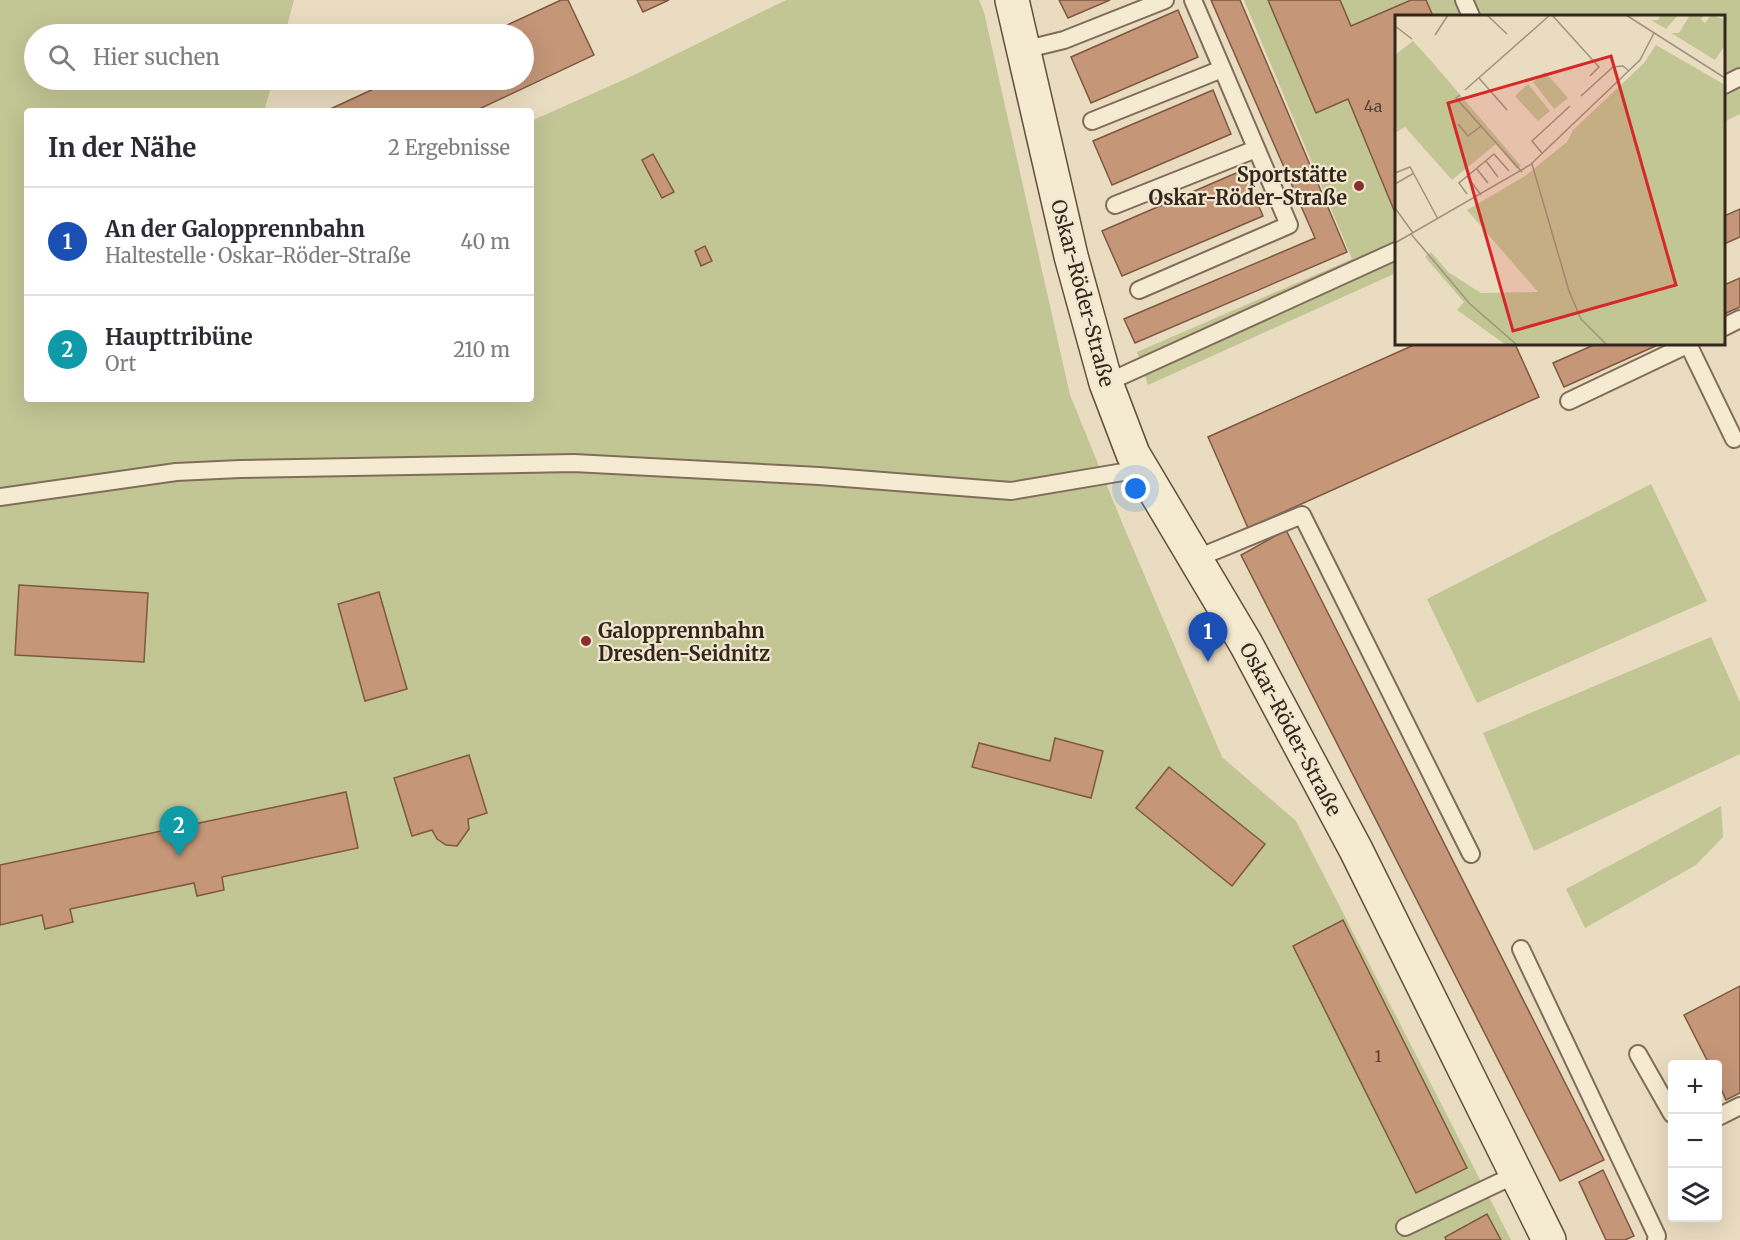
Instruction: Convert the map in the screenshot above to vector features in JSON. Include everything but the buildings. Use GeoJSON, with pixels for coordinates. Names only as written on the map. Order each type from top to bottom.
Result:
{"type":"FeatureCollection","features":[{"type":"Feature","properties":{"kind":"street","name":"Oskar-Röder-Straße"},"geometry":{"type":"LineString","coordinates":[[1012,0],[1071,256],[1106,383],[1141,469],[1246,644],[1356,850],[1549,1240]]}},
{"type":"Feature","properties":{"kind":"lane"},"geometry":{"type":"LineString","coordinates":[[1023,50],[1064,40],[1164,0]]}},
{"type":"Feature","properties":{"kind":"lane"},"geometry":{"type":"LineString","coordinates":[[1139,290],[1289,225],[1193,0]]}},
{"type":"Feature","properties":{"kind":"lane"},"geometry":{"type":"LineString","coordinates":[[1464,0],[1471,15]]}},
{"type":"Feature","properties":{"kind":"lane"},"geometry":{"type":"LineString","coordinates":[[1092,121],[1222,69]]}},
{"type":"Feature","properties":{"kind":"lane"},"geometry":{"type":"LineString","coordinates":[[1725,84],[1740,77]]}},
{"type":"Feature","properties":{"kind":"lane"},"geometry":{"type":"LineString","coordinates":[[1115,205],[1256,149]]}},
{"type":"Feature","properties":{"kind":"lane"},"geometry":{"type":"LineString","coordinates":[[1106,383],[1395,251]]}},
{"type":"Feature","properties":{"kind":"lane"},"geometry":{"type":"LineString","coordinates":[[1725,326],[1740,319]]}},
{"type":"Feature","properties":{"kind":"lane"},"geometry":{"type":"LineString","coordinates":[[1569,401],[1686,345]]}},
{"type":"Feature","properties":{"kind":"lane"},"geometry":{"type":"LineString","coordinates":[[1688,345],[1734,439]]}},
{"type":"Feature","properties":{"kind":"lane"},"geometry":{"type":"LineString","coordinates":[[0,496],[176,472],[252,468],[574,463],[819,476],[1011,491],[1141,469]]}},
{"type":"Feature","properties":{"kind":"lane"},"geometry":{"type":"LineString","coordinates":[[1195,559],[1302,515],[1471,854]]}},
{"type":"Feature","properties":{"kind":"lane"},"geometry":{"type":"LineString","coordinates":[[1521,949],[1657,1236],[1656,1240]]}},
{"type":"Feature","properties":{"kind":"lane"},"geometry":{"type":"LineString","coordinates":[[1638,1054],[1668,1107]]}},
{"type":"Feature","properties":{"kind":"lane"},"geometry":{"type":"LineString","coordinates":[[1722,1115],[1740,1106]]}},
{"type":"Feature","properties":{"kind":"lane"},"geometry":{"type":"LineString","coordinates":[[1405,1227],[1517,1174]]}},
{"type":"Feature","properties":{"kind":"green space","name":"Galopprennbahn Dresden-Seidnitz"},"geometry":{"type":"Polygon","coordinates":[[[0,0],[294,0],[288,24],[24,24],[24,90],[270,90],[265,108],[24,108],[24,402],[534,402],[534,120],[630,77],[786,0],[979,0],[984,12],[1070,395],[1222,757],[1296,821],[1511,1240],[0,1240],[0,0]]]}},
{"type":"Feature","properties":{"kind":"green space","name":"Sportstätte Oskar-Röder-Straße"},"geometry":{"type":"Polygon","coordinates":[[[1244,0],[1740,0],[1740,114],[1725,122],[1725,15],[1395,15],[1395,273],[1148,385],[1137,352],[1352,259],[1244,0]]]}},
{"type":"Feature","properties":{"kind":"green space"},"geometry":{"type":"Polygon","coordinates":[[[1651,484],[1707,601],[1477,703],[1427,599],[1651,484]]]}},
{"type":"Feature","properties":{"kind":"green space"},"geometry":{"type":"Polygon","coordinates":[[[1711,637],[1740,702],[1740,754],[1534,851],[1483,733],[1711,637]]]}},
{"type":"Feature","properties":{"kind":"green space"},"geometry":{"type":"Polygon","coordinates":[[[1721,806],[1723,837],[1696,865],[1585,928],[1566,889],[1721,806]]]}},
{"type":"Feature","properties":{"kind":"place","name":"Sportstätte Oskar-Röder-Straße"},"geometry":{"type":"Point","coordinates":[1359,186]}},
{"type":"Feature","properties":{"kind":"place","name":"Galopprennbahn Dresden-Seidnitz"},"geometry":{"type":"Point","coordinates":[586,641]}},
{"type":"Feature","properties":{"kind":"place","name":"An der Galopprennbahn"},"geometry":{"type":"Point","coordinates":[1208,662]}},
{"type":"Feature","properties":{"kind":"place","name":"Haupttribüne"},"geometry":{"type":"Point","coordinates":[179,856]}}]}
